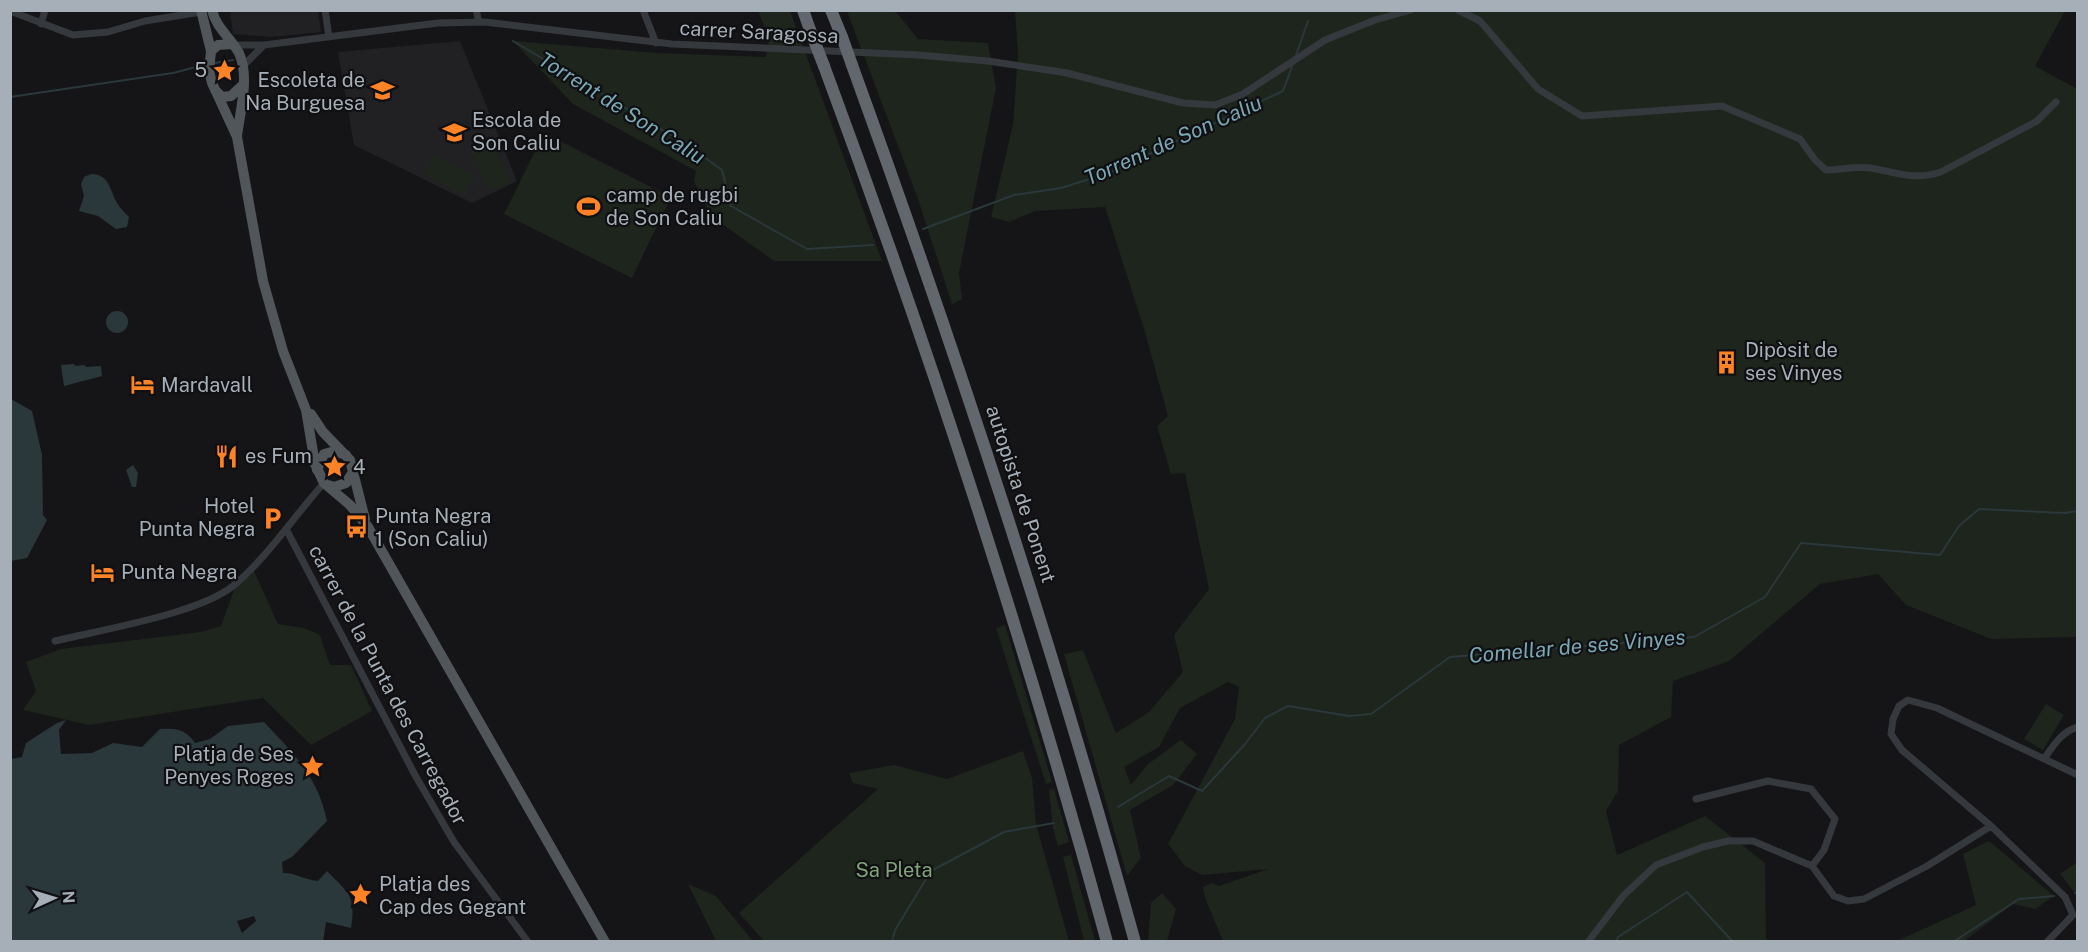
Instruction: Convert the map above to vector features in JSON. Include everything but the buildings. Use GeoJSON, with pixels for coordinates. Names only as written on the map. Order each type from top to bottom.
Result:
{"type":"FeatureCollection","features":[{"type":"Feature","properties":{"kind":"highway"},"geometry":{"type":"LineString","coordinates":[[803,10],[910,307],[973,492],[1034,690],[1107,942]]}},
{"type":"Feature","properties":{"kind":"highway","name":"autopista de Ponent"},"geometry":{"type":"LineString","coordinates":[[831,10],[936,301],[1011,524],[1074,728],[1135,942]]}},
{"type":"Feature","properties":{"kind":"main road"},"geometry":{"type":"LineString","coordinates":[[204,11],[239,54],[244,84],[237,137]]}},
{"type":"Feature","properties":{"kind":"main road"},"geometry":{"type":"LineString","coordinates":[[204,11],[211,51],[209,71],[215,90],[237,137],[266,291],[283,351],[306,410],[317,470],[326,484],[350,505],[368,527],[605,942]]}},
{"type":"Feature","properties":{"kind":"main road"},"geometry":{"type":"LineString","coordinates":[[211,51],[219,45],[232,45]]}},
{"type":"Feature","properties":{"kind":"main road"},"geometry":{"type":"LineString","coordinates":[[215,90],[222,97],[231,96],[244,84]]}},
{"type":"Feature","properties":{"kind":"main road"},"geometry":{"type":"LineString","coordinates":[[306,410],[323,432],[346,455],[352,466],[368,527]]}},
{"type":"Feature","properties":{"kind":"main road"},"geometry":{"type":"LineString","coordinates":[[317,470],[320,459],[329,452],[346,455]]}},
{"type":"Feature","properties":{"kind":"main road"},"geometry":{"type":"LineString","coordinates":[[326,484],[334,487],[346,483],[353,472],[352,466]]}},
{"type":"Feature","properties":{"kind":"street"},"geometry":{"type":"LineString","coordinates":[[41,24],[45,10]]}},
{"type":"Feature","properties":{"kind":"street"},"geometry":{"type":"LineString","coordinates":[[325,10],[329,37]]}},
{"type":"Feature","properties":{"kind":"street"},"geometry":{"type":"LineString","coordinates":[[476,10],[478,22]]}},
{"type":"Feature","properties":{"kind":"street"},"geometry":{"type":"LineString","coordinates":[[643,10],[656,43]]}},
{"type":"Feature","properties":{"kind":"street","name":"carrer Saragossa"},"geometry":{"type":"LineString","coordinates":[[232,45],[264,45],[438,23],[478,22],[656,43],[858,52],[997,62],[1067,73],[1183,103],[1215,105],[1243,94],[1325,40],[1375,20],[1411,10]]}},
{"type":"Feature","properties":{"kind":"street"},"geometry":{"type":"LineString","coordinates":[[1458,10],[1480,21],[1538,89],[1582,116],[1722,106],[1800,139],[1815,160],[1826,170],[1868,168],[1908,177],[1924,178],[1941,172],[2037,121],[2056,102]]}},
{"type":"Feature","properties":{"kind":"street"},"geometry":{"type":"LineString","coordinates":[[10,11],[73,35],[108,32],[177,12],[204,11]]}},
{"type":"Feature","properties":{"kind":"street"},"geometry":{"type":"LineString","coordinates":[[242,67],[264,45]]}},
{"type":"Feature","properties":{"kind":"street"},"geometry":{"type":"LineString","coordinates":[[54,641],[151,618],[204,600],[232,586],[326,484]]}},
{"type":"Feature","properties":{"kind":"street","name":"carrer de la Punta des Carregador"},"geometry":{"type":"LineString","coordinates":[[286,529],[415,775],[454,843],[528,942]]}},
{"type":"Feature","properties":{"kind":"street"},"geometry":{"type":"LineString","coordinates":[[2047,942],[2073,915],[2065,897],[1991,826],[1902,750],[1891,734],[1893,719],[1899,706],[1908,700],[1937,708],[2078,775]]}},
{"type":"Feature","properties":{"kind":"street"},"geometry":{"type":"LineString","coordinates":[[2044,759],[2057,740],[2071,729],[2078,727]]}},
{"type":"Feature","properties":{"kind":"street"},"geometry":{"type":"LineString","coordinates":[[1696,799],[1768,781],[1811,789],[1835,819],[1824,850],[1812,866]]}},
{"type":"Feature","properties":{"kind":"street"},"geometry":{"type":"LineString","coordinates":[[1588,942],[1623,896],[1656,865],[1703,847],[1728,841],[1754,841],[1812,866],[1834,896],[1848,900],[1864,899],[1928,866],[1991,826]]}},
{"type":"Feature","properties":{"kind":"shaded area"},"geometry":{"type":"Polygon","coordinates":[[[230,11],[318,11],[321,32],[272,37],[233,34],[230,11]]]}},
{"type":"Feature","properties":{"kind":"shaded area","name":"Escola de Son Caliu"},"geometry":{"type":"Polygon","coordinates":[[[460,41],[517,181],[472,203],[354,145],[338,52],[460,41]]]}},
{"type":"Feature","properties":{"kind":"shaded area"},"geometry":{"type":"Polygon","coordinates":[[[91,174],[103,177],[109,185],[119,206],[129,217],[127,227],[116,229],[98,216],[79,211],[84,196],[81,184],[84,177],[91,174]]]}},
{"type":"Feature","properties":{"kind":"shaded area"},"geometry":{"type":"Polygon","coordinates":[[[117,311],[125,314],[128,322],[125,330],[117,333],[109,330],[106,322],[109,314],[117,311]]]}},
{"type":"Feature","properties":{"kind":"shaded area"},"geometry":{"type":"Polygon","coordinates":[[[74,364],[86,367],[101,366],[102,376],[64,386],[61,365],[74,364]]]}},
{"type":"Feature","properties":{"kind":"shaded area"},"geometry":{"type":"Polygon","coordinates":[[[11,399],[32,411],[42,455],[43,515],[47,520],[27,558],[11,561],[11,399]]]}},
{"type":"Feature","properties":{"kind":"shaded area"},"geometry":{"type":"Polygon","coordinates":[[[133,465],[138,473],[136,487],[132,487],[126,470],[133,465]]]}},
{"type":"Feature","properties":{"kind":"shaded area"},"geometry":{"type":"Polygon","coordinates":[[[66,720],[59,730],[61,754],[92,753],[113,743],[142,747],[160,729],[180,730],[195,743],[210,739],[228,726],[264,722],[295,756],[311,779],[318,791],[327,821],[292,857],[282,862],[283,873],[318,881],[327,871],[349,896],[352,908],[351,928],[326,922],[323,942],[11,941],[11,759],[22,757],[26,743],[57,723],[66,720]],[[254,916],[237,921],[242,933],[256,921],[254,916]]]}},
{"type":"Feature","properties":{"kind":"green space"},"geometry":{"type":"Polygon","coordinates":[[[758,11],[790,11],[882,261],[774,261],[711,216],[694,181],[696,171],[573,104],[513,41],[658,53],[766,57],[769,38],[758,11]]]}},
{"type":"Feature","properties":{"kind":"green space"},"geometry":{"type":"Polygon","coordinates":[[[847,11],[895,11],[918,39],[988,43],[996,88],[959,273],[962,299],[952,304],[917,196],[847,11]]]}},
{"type":"Feature","properties":{"kind":"green space"},"geometry":{"type":"Polygon","coordinates":[[[1015,11],[2065,11],[2035,66],[2077,89],[2077,637],[1991,639],[1906,605],[1878,574],[1820,584],[1729,661],[1673,681],[1671,717],[1619,745],[1618,791],[1606,811],[1617,855],[1705,816],[1765,863],[1766,939],[1773,941],[1223,941],[1205,898],[1203,887],[1212,883],[1219,886],[1268,869],[1202,875],[1185,866],[1168,844],[1235,719],[1239,687],[1228,682],[1180,708],[1159,747],[1124,767],[1131,785],[1148,764],[1181,740],[1197,754],[1173,785],[1130,810],[1141,858],[1127,876],[1064,654],[1083,650],[1116,733],[1149,712],[1183,672],[1174,635],[1209,589],[1185,473],[1171,474],[1157,426],[1168,416],[1145,332],[1105,207],[1035,211],[1009,222],[991,217],[1013,125],[1018,53],[1015,11]]]}},
{"type":"Feature","properties":{"kind":"green space","name":"camp de rugbi de Son Caliu"},"geometry":{"type":"Polygon","coordinates":[[[544,133],[671,197],[632,278],[504,214],[544,133]]]}},
{"type":"Feature","properties":{"kind":"green space"},"geometry":{"type":"Polygon","coordinates":[[[492,140],[511,183],[489,190],[471,149],[492,140]]]}},
{"type":"Feature","properties":{"kind":"green space"},"geometry":{"type":"Polygon","coordinates":[[[434,155],[475,176],[465,196],[424,175],[434,155]]]}},
{"type":"Feature","properties":{"kind":"green space"},"geometry":{"type":"Polygon","coordinates":[[[254,571],[278,624],[304,628],[320,635],[330,665],[351,665],[372,711],[311,745],[263,698],[89,725],[23,710],[36,691],[26,662],[61,649],[201,632],[221,626],[234,590],[254,571]]]}},
{"type":"Feature","properties":{"kind":"green space"},"geometry":{"type":"Polygon","coordinates":[[[1005,625],[1052,782],[1046,784],[996,628],[1005,625]]]}},
{"type":"Feature","properties":{"kind":"green space"},"geometry":{"type":"Polygon","coordinates":[[[2046,704],[2064,715],[2043,750],[2024,739],[2046,704]]]}},
{"type":"Feature","properties":{"kind":"green space","name":"Sa Pleta"},"geometry":{"type":"Polygon","coordinates":[[[1023,751],[1032,778],[1036,824],[1069,941],[764,941],[739,913],[878,789],[853,783],[849,773],[894,765],[947,779],[1023,751]]]}},
{"type":"Feature","properties":{"kind":"green space"},"geometry":{"type":"Polygon","coordinates":[[[1054,789],[1069,842],[1058,846],[1053,828],[1049,790],[1054,789]]]}},
{"type":"Feature","properties":{"kind":"green space"},"geometry":{"type":"Polygon","coordinates":[[[1989,841],[2054,896],[2035,909],[2013,904],[1964,941],[1897,941],[1976,905],[1963,854],[1989,841]]]}},
{"type":"Feature","properties":{"kind":"green space"},"geometry":{"type":"Polygon","coordinates":[[[1071,855],[1095,941],[1084,941],[1063,857],[1071,855]]]}},
{"type":"Feature","properties":{"kind":"green space"},"geometry":{"type":"Polygon","coordinates":[[[2077,862],[2077,900],[2075,893],[2060,874],[2077,862]]]}},
{"type":"Feature","properties":{"kind":"green space"},"geometry":{"type":"Polygon","coordinates":[[[688,884],[716,896],[753,941],[716,941],[688,884]]]}},
{"type":"Feature","properties":{"kind":"green space"},"geometry":{"type":"Polygon","coordinates":[[[1162,893],[1176,909],[1167,941],[1148,941],[1151,903],[1162,893]]]}},
{"type":"Feature","properties":{"kind":"waterway","name":"Torrent de Son Caliu"},"geometry":{"type":"LineString","coordinates":[[1296,55],[1308,21]]}},
{"type":"Feature","properties":{"kind":"waterway","name":"Torrent de Son Caliu"},"geometry":{"type":"LineString","coordinates":[[513,41],[686,144],[722,170],[731,206],[807,249],[873,245]]}},
{"type":"Feature","properties":{"kind":"waterway","name":"Torrent de Son Caliu"},"geometry":{"type":"LineString","coordinates":[[215,63],[233,60]]}},
{"type":"Feature","properties":{"kind":"waterway","name":"Torrent de Son Caliu"},"geometry":{"type":"LineString","coordinates":[[923,229],[1014,195],[1061,188],[1109,173],[1283,91],[1293,64]]}},
{"type":"Feature","properties":{"kind":"waterway","name":"Torrent de Son Caliu"},"geometry":{"type":"LineString","coordinates":[[10,97],[173,73],[196,67]]}},
{"type":"Feature","properties":{"kind":"waterway","name":"Comellar de ses Vinyes"},"geometry":{"type":"LineString","coordinates":[[1118,807],[1169,776],[1202,791],[1245,744],[1265,718],[1288,706],[1349,716],[1371,714],[1450,657],[1694,637],[1765,597],[1801,543],[1940,555],[1959,526],[1979,509],[2064,513],[2078,511]]}},
{"type":"Feature","properties":{"kind":"waterway","name":"Comellar de ses Vinyes"},"geometry":{"type":"LineString","coordinates":[[892,942],[895,930],[931,871],[1004,832],[1054,823]]}},
{"type":"Feature","properties":{"kind":"waterway"},"geometry":{"type":"LineString","coordinates":[[1616,942],[1618,937],[1687,892],[1733,942]]}},
{"type":"Feature","properties":{"kind":"waterway"},"geometry":{"type":"LineString","coordinates":[[1953,942],[2019,899],[2054,896]]}},
{"type":"Feature","properties":{"kind":"place","name":"5"},"geometry":{"type":"Point","coordinates":[225,70]}},
{"type":"Feature","properties":{"kind":"place","name":"Escoleta de Na Burguesa"},"geometry":{"type":"Point","coordinates":[383,91]}},
{"type":"Feature","properties":{"kind":"place","name":"Escola de Son Caliu"},"geometry":{"type":"Point","coordinates":[454,132]}},
{"type":"Feature","properties":{"kind":"place","name":"camp de rugbi de Son Caliu"},"geometry":{"type":"Point","coordinates":[588,206]}},
{"type":"Feature","properties":{"kind":"place","name":"Dipòsit de ses Vinyes"},"geometry":{"type":"Point","coordinates":[1727,362]}},
{"type":"Feature","properties":{"kind":"place","name":"Mardavall"},"geometry":{"type":"Point","coordinates":[143,385]}},
{"type":"Feature","properties":{"kind":"place","name":"es Fum"},"geometry":{"type":"Point","coordinates":[227,456]}},
{"type":"Feature","properties":{"kind":"place","name":"4"},"geometry":{"type":"Point","coordinates":[335,467]}},
{"type":"Feature","properties":{"kind":"place","name":"Hotel Punta Negra"},"geometry":{"type":"Point","coordinates":[273,518]}},
{"type":"Feature","properties":{"kind":"place","name":"Punta Negra 1 (Son Caliu)"},"geometry":{"type":"Point","coordinates":[357,527]}},
{"type":"Feature","properties":{"kind":"place","name":"Punta Negra"},"geometry":{"type":"Point","coordinates":[103,572]}},
{"type":"Feature","properties":{"kind":"place","name":"Platja de Ses Penyes Roges"},"geometry":{"type":"Point","coordinates":[312,766]}},
{"type":"Feature","properties":{"kind":"place","name":"Platja des Cap des Gegant"},"geometry":{"type":"Point","coordinates":[361,895]}}]}
